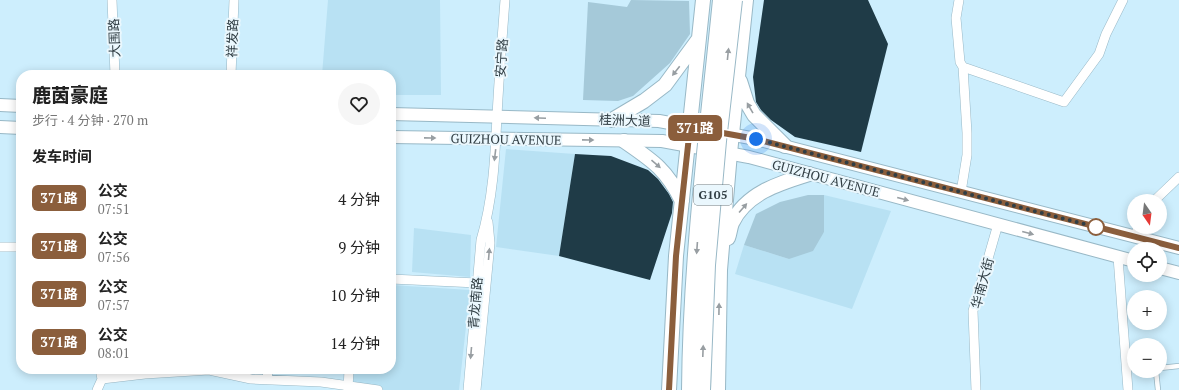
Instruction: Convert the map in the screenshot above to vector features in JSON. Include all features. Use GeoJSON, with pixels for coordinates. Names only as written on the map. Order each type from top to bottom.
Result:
{"type":"FeatureCollection","features":[{"type":"Feature","properties":{"kind":"highway","name":"G105"},"geometry":{"type":"LineString","coordinates":[[690,390],[693,306],[701,190],[722,0]]}},
{"type":"Feature","properties":{"kind":"highway","name":"G105"},"geometry":{"type":"LineString","coordinates":[[702,390],[707,265],[718,142],[734,0]]}},
{"type":"Feature","properties":{"kind":"main road"},"geometry":{"type":"LineString","coordinates":[[669,390],[678,234],[703,0]]}},
{"type":"Feature","properties":{"kind":"main road"},"geometry":{"type":"LineString","coordinates":[[718,390],[720,270],[730,153],[746,0]]}},
{"type":"Feature","properties":{"kind":"main road"},"geometry":{"type":"LineString","coordinates":[[612,120],[665,85],[699,40]]}},
{"type":"Feature","properties":{"kind":"main road"},"geometry":{"type":"LineString","coordinates":[[695,72],[703,82],[715,86],[722,85],[732,80],[738,73]]}},
{"type":"Feature","properties":{"kind":"main road"},"geometry":{"type":"LineString","coordinates":[[738,73],[747,104],[754,115],[785,146]]}},
{"type":"Feature","properties":{"kind":"main road"},"geometry":{"type":"LineString","coordinates":[[0,106],[16,106]]}},
{"type":"Feature","properties":{"kind":"main road","name":"桂洲大道"},"geometry":{"type":"LineString","coordinates":[[396,114],[659,121],[756,139],[961,192],[1127,230]]}},
{"type":"Feature","properties":{"kind":"main road"},"geometry":{"type":"LineString","coordinates":[[0,127],[16,128]]}},
{"type":"Feature","properties":{"kind":"main road","name":"GUIZHOU AVENUE"},"geometry":{"type":"LineString","coordinates":[[396,137],[662,141],[688,145],[730,153],[1127,259]]}},
{"type":"Feature","properties":{"kind":"main road"},"geometry":{"type":"LineString","coordinates":[[624,140],[663,170],[673,184],[682,201]]}},
{"type":"Feature","properties":{"kind":"main road"},"geometry":{"type":"LineString","coordinates":[[720,270],[732,224],[743,206],[764,190],[809,174]]}},
{"type":"Feature","properties":{"kind":"main road"},"geometry":{"type":"LineString","coordinates":[[678,234],[683,227],[698,219],[705,220],[715,225],[723,233]]}},
{"type":"Feature","properties":{"kind":"main road","name":"桂洲大道"},"geometry":{"type":"LineString","coordinates":[[1142,234],[1179,248]]}},
{"type":"Feature","properties":{"kind":"main road"},"geometry":{"type":"LineString","coordinates":[[1167,270],[1179,273]]}},
{"type":"Feature","properties":{"kind":"street","name":"大围路"},"geometry":{"type":"LineString","coordinates":[[112,0],[115,70]]}},
{"type":"Feature","properties":{"kind":"street","name":"祥发路"},"geometry":{"type":"LineString","coordinates":[[231,70],[234,0]]}},
{"type":"Feature","properties":{"kind":"street","name":"安宁路"},"geometry":{"type":"LineString","coordinates":[[497,116],[505,0]]}},
{"type":"Feature","properties":{"kind":"street"},"geometry":{"type":"LineString","coordinates":[[959,0],[956,18],[960,62],[963,67],[967,133],[966,155],[961,192]]}},
{"type":"Feature","properties":{"kind":"street"},"geometry":{"type":"LineString","coordinates":[[963,67],[1064,102],[1099,54],[1106,34],[1123,0]]}},
{"type":"Feature","properties":{"kind":"street","name":"青龙南路"},"geometry":{"type":"LineString","coordinates":[[476,390],[490,243],[488,217],[497,139],[497,116]]}},
{"type":"Feature","properties":{"kind":"street"},"geometry":{"type":"LineString","coordinates":[[1161,194],[1179,177]]}},
{"type":"Feature","properties":{"kind":"street","name":"青龙南路"},"geometry":{"type":"LineString","coordinates":[[468,390],[480,240],[488,217]]}},
{"type":"Feature","properties":{"kind":"street","name":"华南大街"},"geometry":{"type":"LineString","coordinates":[[976,390],[973,311],[998,224]]}},
{"type":"Feature","properties":{"kind":"street"},"geometry":{"type":"LineString","coordinates":[[0,247],[16,248]]}},
{"type":"Feature","properties":{"kind":"street"},"geometry":{"type":"LineString","coordinates":[[1118,257],[1128,390]]}},
{"type":"Feature","properties":{"kind":"street"},"geometry":{"type":"LineString","coordinates":[[396,279],[477,283]]}},
{"type":"Feature","properties":{"kind":"street"},"geometry":{"type":"LineString","coordinates":[[97,390],[102,379],[101,374]]}},
{"type":"Feature","properties":{"kind":"street"},"geometry":{"type":"LineString","coordinates":[[102,379],[145,374]]}},
{"type":"Feature","properties":{"kind":"street"},"geometry":{"type":"LineString","coordinates":[[228,374],[251,379],[321,382],[378,390]]}},
{"type":"Feature","properties":{"kind":"street"},"geometry":{"type":"LineString","coordinates":[[267,374],[268,380]]}},
{"type":"Feature","properties":{"kind":"street"},"geometry":{"type":"LineString","coordinates":[[349,374],[349,387]]}},
{"type":"Feature","properties":{"kind":"lane"},"geometry":{"type":"LineString","coordinates":[[1167,367],[1179,366]]}},
{"type":"Feature","properties":{"kind":"lane"},"geometry":{"type":"LineString","coordinates":[[1157,378],[1158,390]]}},
{"type":"Feature","properties":{"kind":"shaded area"},"geometry":{"type":"Polygon","coordinates":[[[328,0],[440,0],[441,95],[396,95],[396,70],[322,70],[328,0]]]}},
{"type":"Feature","properties":{"kind":"shaded area"},"geometry":{"type":"Polygon","coordinates":[[[631,0],[689,1],[690,34],[670,63],[633,96],[618,101],[583,100],[588,2],[627,7],[631,0]]]}},
{"type":"Feature","properties":{"kind":"shaded area"},"geometry":{"type":"Polygon","coordinates":[[[506,149],[575,154],[559,256],[496,247],[506,149]]]}},
{"type":"Feature","properties":{"kind":"shaded area"},"geometry":{"type":"Polygon","coordinates":[[[808,195],[824,195],[824,232],[813,251],[789,259],[744,245],[756,214],[780,202],[808,195]]]}},
{"type":"Feature","properties":{"kind":"shaded area"},"geometry":{"type":"Polygon","coordinates":[[[824,195],[891,211],[852,309],[735,274],[744,245],[789,259],[824,232],[824,195]]]}},
{"type":"Feature","properties":{"kind":"shaded area"},"geometry":{"type":"Polygon","coordinates":[[[414,228],[471,235],[470,277],[412,272],[414,228]]]}},
{"type":"Feature","properties":{"kind":"shaded area"},"geometry":{"type":"Polygon","coordinates":[[[396,285],[470,290],[459,390],[353,390],[354,374],[396,374],[396,285]]]}},
{"type":"Feature","properties":{"kind":"building"},"geometry":{"type":"Polygon","coordinates":[[[764,0],[868,0],[888,44],[861,152],[795,137],[771,120],[761,110],[756,102],[753,77],[764,0]]]}},
{"type":"Feature","properties":{"kind":"building"},"geometry":{"type":"Polygon","coordinates":[[[575,154],[611,156],[648,170],[658,179],[669,194],[673,202],[672,213],[650,280],[559,256],[575,154]]]}},
{"type":"Feature","properties":{"kind":"bus line","name":"371路"},"geometry":{"type":"LineString","coordinates":[[669,390],[676,256],[690,127],[756,139],[1179,248]]}},
{"type":"Feature","properties":{"kind":"route"},"geometry":{"type":"LineString","coordinates":[[756,139],[1096,227]]}}]}
